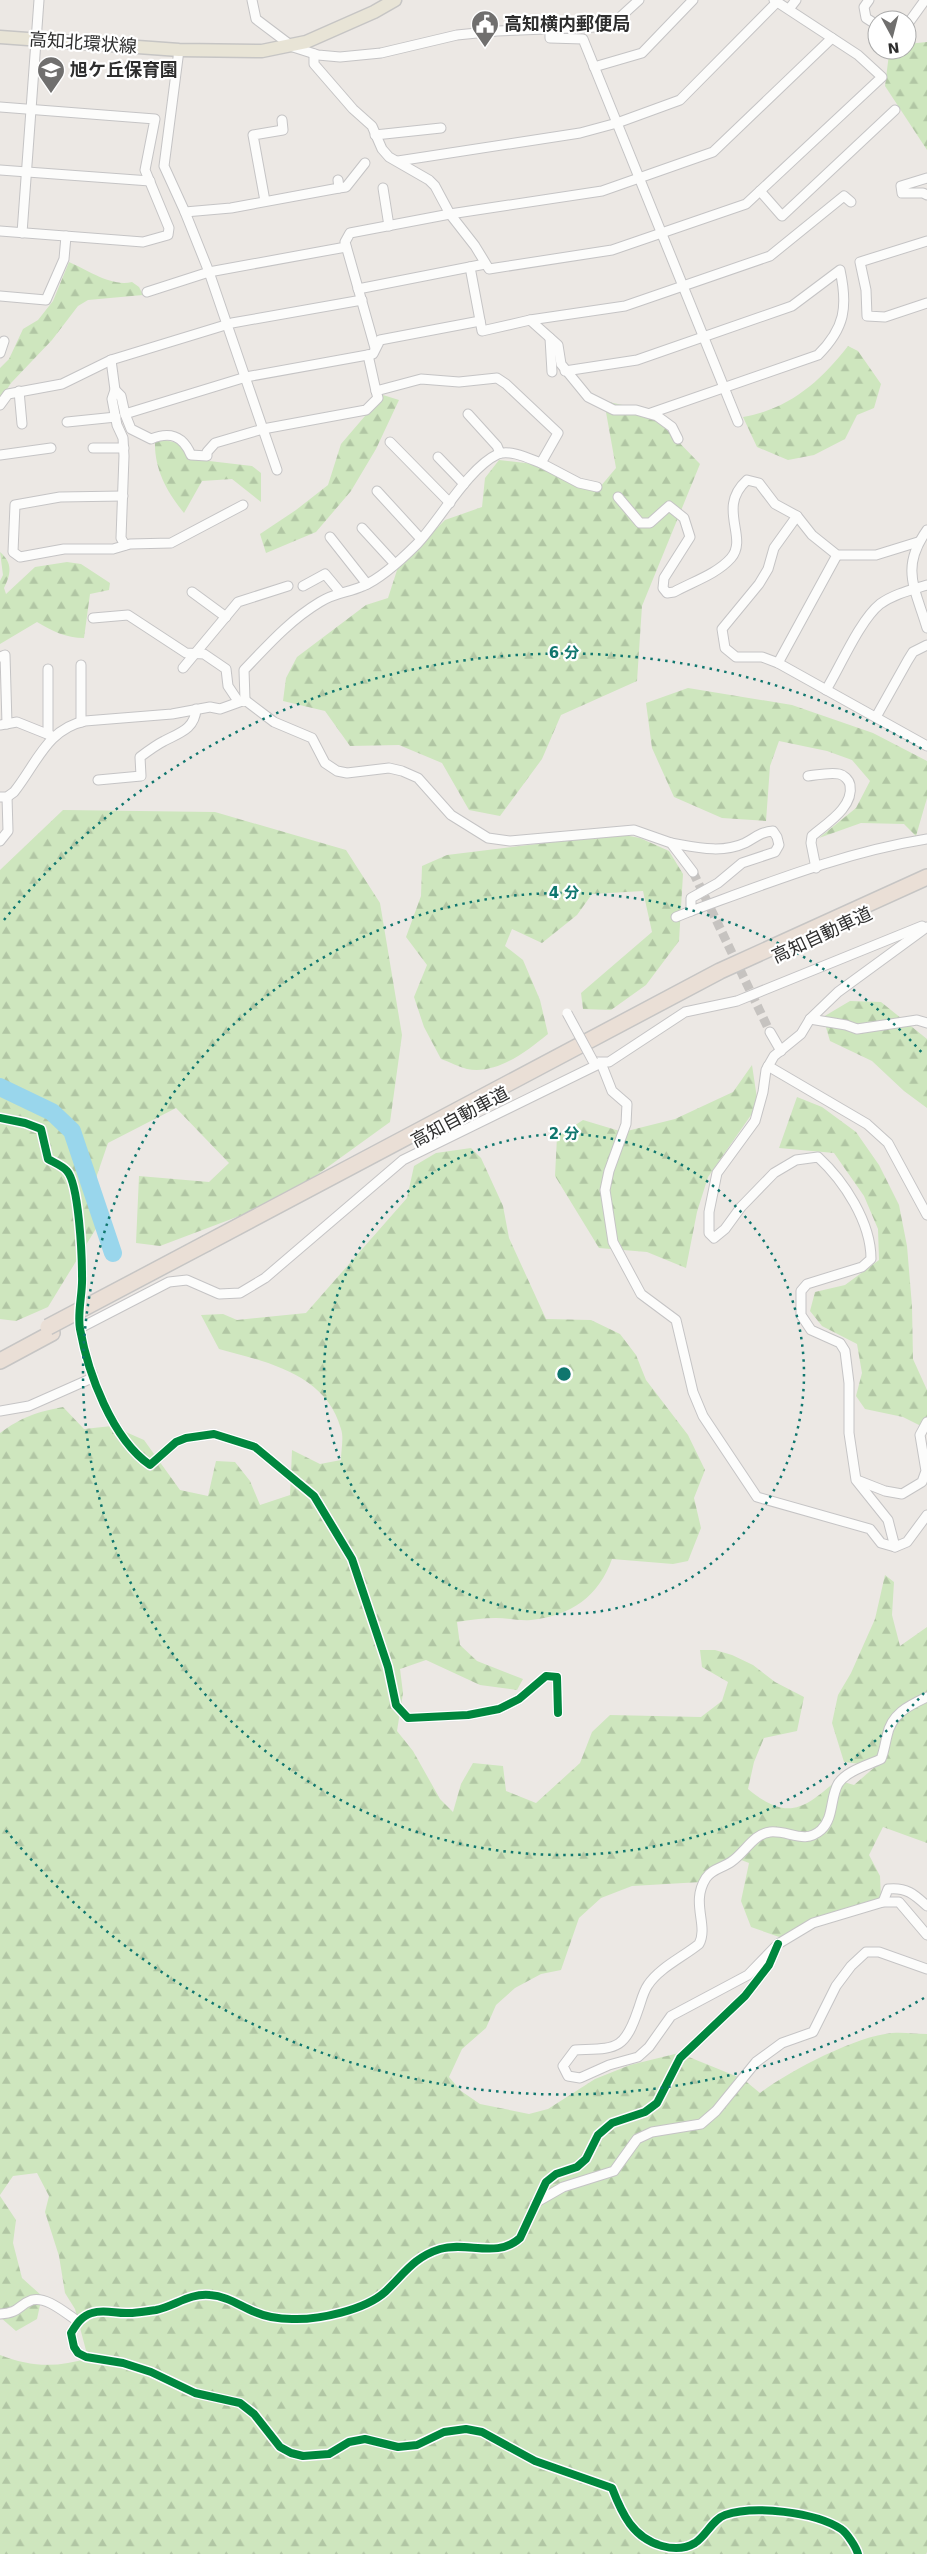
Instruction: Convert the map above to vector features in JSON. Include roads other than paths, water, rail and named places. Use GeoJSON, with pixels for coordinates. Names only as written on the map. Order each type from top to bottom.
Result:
{"type":"FeatureCollection","features":[{"type":"Feature","properties":{"kind":"highway","name":"高知自動車道"},"geometry":{"type":"LineString","coordinates":[[209,1246],[720,971],[927,877]]}},
{"type":"Feature","properties":{"kind":"highway","name":"高知自動車道"},"geometry":{"type":"LineString","coordinates":[[0,1361],[50,1330],[559,1063],[732,976],[927,886]]}},
{"type":"Feature","properties":{"kind":"highway","name":"高知自動車道"},"geometry":{"type":"LineString","coordinates":[[0,1351],[50,1330]]}},
{"type":"Feature","properties":{"kind":"main road","name":"高知北環状線"},"geometry":{"type":"LineString","coordinates":[[0,37],[179,50],[241,52],[293,46],[346,25],[395,0]]}},
{"type":"Feature","properties":{"kind":"street"},"geometry":{"type":"LineString","coordinates":[[22,232],[39,0]]}},
{"type":"Feature","properties":{"kind":"street"},"geometry":{"type":"LineString","coordinates":[[252,0],[256,19],[293,46],[314,54],[340,57],[381,54],[457,36],[550,27],[597,27],[608,25],[624,16],[639,0]]}},
{"type":"Feature","properties":{"kind":"street"},"geometry":{"type":"LineString","coordinates":[[594,67],[642,53],[693,0]]}},
{"type":"Feature","properties":{"kind":"street"},"geometry":{"type":"LineString","coordinates":[[789,9],[796,0]]}},
{"type":"Feature","properties":{"kind":"street"},"geometry":{"type":"LineString","coordinates":[[867,19],[864,7],[869,0]]}},
{"type":"Feature","properties":{"kind":"street"},"geometry":{"type":"LineString","coordinates":[[917,11],[925,0]]}},
{"type":"Feature","properties":{"kind":"street"},"geometry":{"type":"LineString","coordinates":[[314,54],[314,64],[354,109],[372,126],[382,149],[398,161],[429,180],[435,186],[450,214],[488,269],[612,250],[746,204],[882,77],[858,55],[776,1],[680,100],[617,123],[580,133],[398,161]]}},
{"type":"Feature","properties":{"kind":"street"},"geometry":{"type":"LineString","coordinates":[[550,27],[550,38],[582,39],[738,422]]}},
{"type":"Feature","properties":{"kind":"street"},"geometry":{"type":"LineString","coordinates":[[376,348],[346,247],[345,242],[350,234],[450,214],[602,191],[713,152],[832,38]]}},
{"type":"Feature","properties":{"kind":"street"},"geometry":{"type":"LineString","coordinates":[[179,50],[164,166],[186,212],[209,272],[277,470]]}},
{"type":"Feature","properties":{"kind":"street"},"geometry":{"type":"LineString","coordinates":[[0,107],[155,119],[145,170],[169,228],[168,235],[143,242],[0,231]]}},
{"type":"Feature","properties":{"kind":"street"},"geometry":{"type":"LineString","coordinates":[[760,191],[782,216],[895,110]]}},
{"type":"Feature","properties":{"kind":"street"},"geometry":{"type":"LineString","coordinates":[[265,202],[253,135],[283,130],[282,120]]}},
{"type":"Feature","properties":{"kind":"street"},"geometry":{"type":"LineString","coordinates":[[375,135],[441,128]]}},
{"type":"Feature","properties":{"kind":"street"},"geometry":{"type":"LineString","coordinates":[[186,212],[265,202],[338,184],[346,186],[365,163]]}},
{"type":"Feature","properties":{"kind":"street"},"geometry":{"type":"LineString","coordinates":[[0,170],[150,181]]}},
{"type":"Feature","properties":{"kind":"street"},"geometry":{"type":"LineString","coordinates":[[927,178],[900,186],[902,192],[923,192],[927,195]]}},
{"type":"Feature","properties":{"kind":"street"},"geometry":{"type":"LineString","coordinates":[[383,188],[389,226]]}},
{"type":"Feature","properties":{"kind":"street"},"geometry":{"type":"LineString","coordinates":[[470,267],[482,331],[530,320],[624,306],[770,256],[844,196],[851,202]]}},
{"type":"Feature","properties":{"kind":"street"},"geometry":{"type":"LineString","coordinates":[[0,296],[46,300],[64,259],[66,236]]}},
{"type":"Feature","properties":{"kind":"street"},"geometry":{"type":"LineString","coordinates":[[927,240],[860,262],[866,290],[867,316],[885,317],[927,302]]}},
{"type":"Feature","properties":{"kind":"street"},"geometry":{"type":"LineString","coordinates":[[147,292],[209,272],[346,247]]}},
{"type":"Feature","properties":{"kind":"street"},"geometry":{"type":"LineString","coordinates":[[358,288],[486,264]]}},
{"type":"Feature","properties":{"kind":"street"},"geometry":{"type":"LineString","coordinates":[[564,371],[637,360],[792,306],[840,270],[845,302],[841,325],[833,340],[818,355],[651,413]]}},
{"type":"Feature","properties":{"kind":"street"},"geometry":{"type":"LineString","coordinates":[[0,406],[8,394],[62,384],[111,360],[227,325],[362,300]]}},
{"type":"Feature","properties":{"kind":"street"},"geometry":{"type":"LineString","coordinates":[[530,320],[558,345],[560,364],[583,393],[614,410],[636,410],[651,413],[666,422],[678,439]]}},
{"type":"Feature","properties":{"kind":"street"},"geometry":{"type":"LineString","coordinates":[[125,414],[246,377],[373,354],[380,340],[480,321]]}},
{"type":"Feature","properties":{"kind":"street"},"geometry":{"type":"LineString","coordinates":[[550,338],[552,372]]}},
{"type":"Feature","properties":{"kind":"street"},"geometry":{"type":"LineString","coordinates":[[0,353],[4,341]]}},
{"type":"Feature","properties":{"kind":"street"},"geometry":{"type":"LineString","coordinates":[[115,390],[121,396],[131,429],[152,439],[161,436],[180,438],[186,442],[194,457],[207,456],[207,452],[215,443],[263,429],[366,410],[378,398],[368,354]]}},
{"type":"Feature","properties":{"kind":"street"},"geometry":{"type":"LineString","coordinates":[[111,360],[115,390],[112,398],[124,448],[121,538],[125,545]]}},
{"type":"Feature","properties":{"kind":"street"},"geometry":{"type":"LineString","coordinates":[[376,391],[421,379],[459,382],[497,378],[506,384],[558,433],[542,463]]}},
{"type":"Feature","properties":{"kind":"street"},"geometry":{"type":"LineString","coordinates":[[19,391],[22,424]]}},
{"type":"Feature","properties":{"kind":"street"},"geometry":{"type":"LineString","coordinates":[[468,414],[497,446],[500,453]]}},
{"type":"Feature","properties":{"kind":"street"},"geometry":{"type":"LineString","coordinates":[[67,422],[116,417]]}},
{"type":"Feature","properties":{"kind":"street"},"geometry":{"type":"LineString","coordinates":[[390,442],[450,503]]}},
{"type":"Feature","properties":{"kind":"street"},"geometry":{"type":"LineString","coordinates":[[0,455],[51,448]]}},
{"type":"Feature","properties":{"kind":"street"},"geometry":{"type":"LineString","coordinates":[[93,448],[124,448]]}},
{"type":"Feature","properties":{"kind":"street"},"geometry":{"type":"LineString","coordinates":[[500,453],[542,463],[579,483],[597,487]]}},
{"type":"Feature","properties":{"kind":"street"},"geometry":{"type":"LineString","coordinates":[[241,701],[244,670],[294,620],[340,592],[366,584],[394,564],[421,539],[464,484],[500,453]]}},
{"type":"Feature","properties":{"kind":"street"},"geometry":{"type":"LineString","coordinates":[[438,457],[464,484]]}},
{"type":"Feature","properties":{"kind":"street"},"geometry":{"type":"LineString","coordinates":[[618,497],[640,523],[650,523],[669,506],[684,518],[690,537],[664,578],[663,588],[667,592],[674,592],[711,573],[730,559],[736,549],[732,516],[733,502],[738,488],[747,480],[759,483],[775,504],[796,516],[812,535],[837,555],[876,555],[918,542]]}},
{"type":"Feature","properties":{"kind":"street"},"geometry":{"type":"LineString","coordinates":[[377,491],[421,539]]}},
{"type":"Feature","properties":{"kind":"street"},"geometry":{"type":"LineString","coordinates":[[123,496],[60,497],[15,506],[13,552],[20,557],[64,549],[113,549],[125,545],[171,543],[243,505]]}},
{"type":"Feature","properties":{"kind":"street"},"geometry":{"type":"LineString","coordinates":[[796,516],[774,548],[768,569],[759,584],[725,624],[721,635],[725,648],[736,657],[762,657],[778,663],[926,744]]}},
{"type":"Feature","properties":{"kind":"street"},"geometry":{"type":"LineString","coordinates":[[362,528],[394,564]]}},
{"type":"Feature","properties":{"kind":"street"},"geometry":{"type":"LineString","coordinates":[[927,530],[918,542],[911,562],[915,589],[927,628]]}},
{"type":"Feature","properties":{"kind":"street"},"geometry":{"type":"LineString","coordinates":[[330,537],[366,584]]}},
{"type":"Feature","properties":{"kind":"street"},"geometry":{"type":"LineString","coordinates":[[778,663],[837,555]]}},
{"type":"Feature","properties":{"kind":"street"},"geometry":{"type":"LineString","coordinates":[[303,586],[325,574],[340,592]]}},
{"type":"Feature","properties":{"kind":"street"},"geometry":{"type":"LineString","coordinates":[[826,690],[868,616],[895,595],[927,585]]}},
{"type":"Feature","properties":{"kind":"street"},"geometry":{"type":"LineString","coordinates":[[183,668],[238,602],[288,586]]}},
{"type":"Feature","properties":{"kind":"street"},"geometry":{"type":"LineString","coordinates":[[192,592],[226,617]]}},
{"type":"Feature","properties":{"kind":"street"},"geometry":{"type":"LineString","coordinates":[[93,618],[128,615],[186,653],[204,654],[226,669],[228,686],[241,701],[274,722],[312,738],[325,763],[336,771],[347,773],[389,768],[418,778],[451,815],[488,838],[510,841],[634,830],[671,843],[720,849],[744,843],[762,832],[773,831],[778,837],[779,845],[775,852],[742,863],[731,870],[718,883],[691,898],[690,911]]}},
{"type":"Feature","properties":{"kind":"street"},"geometry":{"type":"LineString","coordinates":[[876,717],[908,660],[914,652],[927,645]]}},
{"type":"Feature","properties":{"kind":"street"},"geometry":{"type":"LineString","coordinates":[[0,657],[5,655],[3,725],[17,722],[50,735]]}},
{"type":"Feature","properties":{"kind":"street"},"geometry":{"type":"LineString","coordinates":[[80,665],[81,722]]}},
{"type":"Feature","properties":{"kind":"street"},"geometry":{"type":"LineString","coordinates":[[48,669],[50,735]]}},
{"type":"Feature","properties":{"kind":"street"},"geometry":{"type":"LineString","coordinates":[[0,841],[8,831],[4,797],[20,784],[50,735],[72,724],[81,722],[172,714],[210,707],[220,709],[241,701]]}},
{"type":"Feature","properties":{"kind":"street"},"geometry":{"type":"LineString","coordinates":[[98,780],[141,776],[140,757],[166,740],[185,732],[196,715],[196,709]]}},
{"type":"Feature","properties":{"kind":"street"},"geometry":{"type":"LineString","coordinates":[[808,776],[837,774],[843,776],[849,782],[851,794],[847,805],[812,836],[811,843],[816,868]]}},
{"type":"Feature","properties":{"kind":"street"},"geometry":{"type":"LineString","coordinates":[[676,917],[796,872],[816,868],[886,846],[927,839]]}},
{"type":"Feature","properties":{"kind":"street"},"geometry":{"type":"LineString","coordinates":[[671,843],[693,872]]}},
{"type":"Feature","properties":{"kind":"street"},"geometry":{"type":"LineString","coordinates":[[895,1547],[888,1520],[856,1480],[849,1433],[849,1383],[844,1351],[840,1343],[811,1330],[801,1315],[801,1291],[807,1284],[862,1267],[871,1259],[871,1244],[860,1215],[831,1168],[818,1157],[796,1160],[774,1173],[741,1207],[725,1229],[714,1238],[709,1233],[709,1212],[717,1173],[755,1121],[768,1066],[781,1051],[801,1034],[810,1019],[838,992],[927,926]]}},
{"type":"Feature","properties":{"kind":"street"},"geometry":{"type":"LineString","coordinates":[[80,1328],[169,1282],[187,1280],[219,1294],[240,1293],[265,1278],[403,1160],[597,1062],[610,1062],[685,1012],[737,1001],[927,926]]}},
{"type":"Feature","properties":{"kind":"street"},"geometry":{"type":"LineString","coordinates":[[567,1013],[612,1091],[627,1104],[626,1124],[609,1171],[606,1190],[613,1242],[641,1294],[676,1320],[693,1392],[703,1416],[757,1497],[870,1529],[881,1543],[895,1547],[907,1542],[927,1515]]}},
{"type":"Feature","properties":{"kind":"street"},"geometry":{"type":"LineString","coordinates":[[810,1019],[846,1025],[857,1029],[917,1020],[927,1023]]}},
{"type":"Feature","properties":{"kind":"street"},"geometry":{"type":"LineString","coordinates":[[770,1032],[781,1051]]}},
{"type":"Feature","properties":{"kind":"street"},"geometry":{"type":"LineString","coordinates":[[768,1066],[867,1124],[888,1143],[927,1215]]}},
{"type":"Feature","properties":{"kind":"street"},"geometry":{"type":"LineString","coordinates":[[0,1118],[25,1123],[41,1130],[48,1158],[67,1170],[75,1186],[82,1275],[80,1328],[92,1373],[107,1410],[120,1435],[136,1455],[150,1464],[176,1442],[186,1438],[214,1434],[242,1441],[255,1447],[314,1496],[352,1559],[388,1667],[396,1705],[408,1718],[468,1715],[499,1709],[519,1698],[546,1676],[553,1675],[557,1677],[558,1712]]}},
{"type":"Feature","properties":{"kind":"street"},"geometry":{"type":"LineString","coordinates":[[0,1411],[29,1406],[90,1379],[92,1373]]}},
{"type":"Feature","properties":{"kind":"street"},"geometry":{"type":"LineString","coordinates":[[856,1480],[902,1494],[922,1482],[926,1471],[920,1435],[927,1422]]}},
{"type":"Feature","properties":{"kind":"street"},"geometry":{"type":"LineString","coordinates":[[927,1697],[905,1707],[898,1714],[887,1734],[881,1759],[856,1770],[839,1783],[828,1820],[819,1831],[803,1837],[777,1832],[762,1834],[732,1862],[711,1872],[701,1888],[698,1906],[703,1937],[699,1944],[653,1978],[646,1986],[631,2031],[624,2041],[609,2048],[575,2050],[563,2066],[568,2076],[580,2078],[638,2057],[649,2047],[671,2016],[748,1975],[778,1944],[813,1923],[883,1902],[899,1902],[927,1935]]}},
{"type":"Feature","properties":{"kind":"street"},"geometry":{"type":"LineString","coordinates":[[883,1902],[888,1889],[903,1888],[912,1892],[927,1906]]}},
{"type":"Feature","properties":{"kind":"street"},"geometry":{"type":"LineString","coordinates":[[778,1944],[769,1965],[745,1996],[680,2058],[657,2102],[645,2112],[612,2123],[598,2135],[586,2160],[577,2167],[556,2174],[546,2182],[520,2238],[513,2245],[492,2250],[463,2247],[442,2248],[420,2257],[384,2293],[368,2304],[346,2312],[293,2319],[270,2317],[256,2313],[227,2298],[210,2295],[191,2296],[158,2310],[128,2313],[109,2311],[91,2313],[78,2321],[71,2334],[74,2347],[78,2353],[86,2357],[123,2363],[151,2372],[195,2393],[240,2403],[254,2414],[280,2447],[291,2453],[303,2456],[329,2454],[349,2442],[365,2439],[398,2447],[417,2445],[444,2432],[466,2429],[482,2432],[535,2461],[612,2488],[622,2513],[636,2532],[651,2543],[670,2548],[687,2547],[697,2542],[724,2515],[747,2511],[779,2512],[805,2516],[842,2530],[858,2554]]}},
{"type":"Feature","properties":{"kind":"street"},"geometry":{"type":"LineString","coordinates":[[535,2204],[563,2187],[614,2171],[637,2139],[652,2132],[701,2124],[716,2112],[756,2062],[782,2043],[813,2032],[830,2002],[836,1986],[851,1966],[866,1952],[879,1952],[927,1969]]}},
{"type":"Feature","properties":{"kind":"street"},"geometry":{"type":"LineString","coordinates":[[0,2314],[14,2313],[32,2300],[44,2300],[78,2321]]}},
{"type":"Feature","properties":{"kind":"waterway"},"geometry":{"type":"LineString","coordinates":[[0,1087],[52,1112],[72,1131],[113,1253]]}},
{"type":"Feature","properties":{"kind":"tunnel"},"geometry":{"type":"LineString","coordinates":[[693,872],[770,1032]]}},
{"type":"Feature","properties":{"kind":"place","name":"高知横内郵便局"},"geometry":{"type":"Point","coordinates":[485,48]}},
{"type":"Feature","properties":{"kind":"place","name":"旭ケ丘保育園"},"geometry":{"type":"Point","coordinates":[51,94]}}]}
